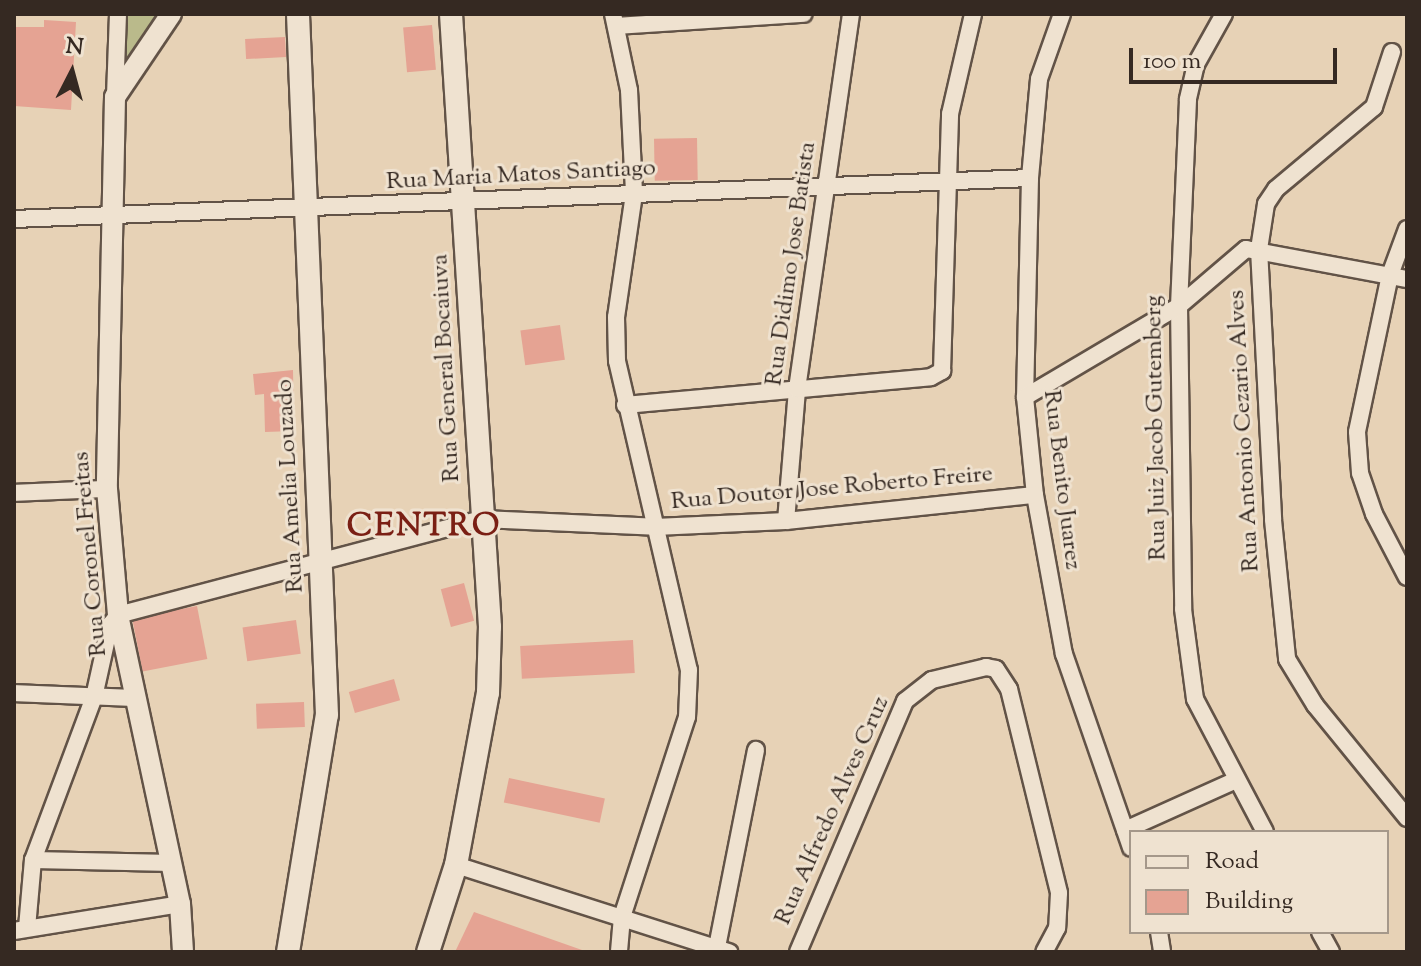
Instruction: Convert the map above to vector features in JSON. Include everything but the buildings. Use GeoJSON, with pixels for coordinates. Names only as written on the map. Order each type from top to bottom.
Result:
{"type":"FeatureCollection","features":[{"type":"Feature","properties":{"kind":"main road","name":"Rua Amelia Louzado"},"geometry":{"type":"LineString","coordinates":[[288,952],[326,737],[298,14]]}},
{"type":"Feature","properties":{"kind":"main road","name":"Rua General Bocaiuva"},"geometry":{"type":"LineString","coordinates":[[428,952],[456,865],[488,693],[482,519],[451,14]]}},
{"type":"Feature","properties":{"kind":"street","name":"Rua Coronel Freitas"},"geometry":{"type":"LineString","coordinates":[[118,14],[110,218],[107,489],[118,615],[132,698],[180,904],[183,952]]}},
{"type":"Feature","properties":{"kind":"street"},"geometry":{"type":"LineString","coordinates":[[115,97],[171,14]]}},
{"type":"Feature","properties":{"kind":"street"},"geometry":{"type":"LineString","coordinates":[[619,952],[622,917],[687,717],[689,670],[684,632],[625,405],[616,317],[634,194],[629,90],[615,20],[804,14]]}},
{"type":"Feature","properties":{"kind":"street","name":"Rua Didimo Jose Batista"},"geometry":{"type":"LineString","coordinates":[[786,521],[797,389],[851,14]]}},
{"type":"Feature","properties":{"kind":"street"},"geometry":{"type":"LineString","coordinates":[[625,405],[931,377],[942,371],[948,180],[955,81],[973,14]]}},
{"type":"Feature","properties":{"kind":"street","name":"Rua Benito Juarez"},"geometry":{"type":"LineString","coordinates":[[1062,14],[1039,79],[1030,178],[1025,397],[1035,495],[1064,654],[1129,842]]}},
{"type":"Feature","properties":{"kind":"street","name":"Rua Juiz Jacob Gutemberg"},"geometry":{"type":"LineString","coordinates":[[1224,14],[1196,64],[1188,100],[1179,306],[1183,609],[1189,673],[1195,699],[1264,830]]}},
{"type":"Feature","properties":{"kind":"street","name":"Rua Antonio Cezario Alves"},"geometry":{"type":"LineString","coordinates":[[1392,52],[1374,107],[1276,189],[1266,204],[1259,249],[1273,520],[1287,659],[1315,705],[1407,818]]}},
{"type":"Feature","properties":{"kind":"street","name":"Rua Maria Matos Santiago"},"geometry":{"type":"LineString","coordinates":[[14,219],[305,211],[828,184],[1030,178]]}},
{"type":"Feature","properties":{"kind":"street"},"geometry":{"type":"LineString","coordinates":[[1407,229],[1399,277],[1357,432],[1360,473],[1374,514],[1407,577]]}},
{"type":"Feature","properties":{"kind":"street"},"geometry":{"type":"LineString","coordinates":[[1025,397],[1179,306],[1232,257],[1259,249],[1399,277]]}},
{"type":"Feature","properties":{"kind":"street"},"geometry":{"type":"LineString","coordinates":[[14,493],[107,489]]}},
{"type":"Feature","properties":{"kind":"street","name":"Rua Doutor Jose Roberto Freire"},"geometry":{"type":"LineString","coordinates":[[118,615],[321,558],[482,519],[655,527],[786,521],[1035,495]]}},
{"type":"Feature","properties":{"kind":"street"},"geometry":{"type":"LineString","coordinates":[[118,615],[110,625],[94,697],[33,860],[20,930],[180,904]]}},
{"type":"Feature","properties":{"kind":"street","name":"Rua Alfredo Alves Cruz"},"geometry":{"type":"LineString","coordinates":[[798,952],[905,701],[932,680],[986,667],[996,669],[1009,689],[1059,893],[1057,928],[1044,952]]}},
{"type":"Feature","properties":{"kind":"street"},"geometry":{"type":"LineString","coordinates":[[14,693],[132,698]]}},
{"type":"Feature","properties":{"kind":"street"},"geometry":{"type":"LineString","coordinates":[[456,865],[723,950],[756,750]]}},
{"type":"Feature","properties":{"kind":"street"},"geometry":{"type":"LineString","coordinates":[[1125,830],[1236,780]]}},
{"type":"Feature","properties":{"kind":"street"},"geometry":{"type":"LineString","coordinates":[[33,860],[172,863]]}},
{"type":"Feature","properties":{"kind":"street"},"geometry":{"type":"LineString","coordinates":[[1321,934],[1331,952]]}},
{"type":"Feature","properties":{"kind":"green space"},"geometry":{"type":"Polygon","coordinates":[[[123,14],[162,14],[121,72],[123,14]]]}},
{"type":"Feature","properties":{"kind":"district","name":"CENTRO"},"geometry":{"type":"Point","coordinates":[424,527]}}]}
